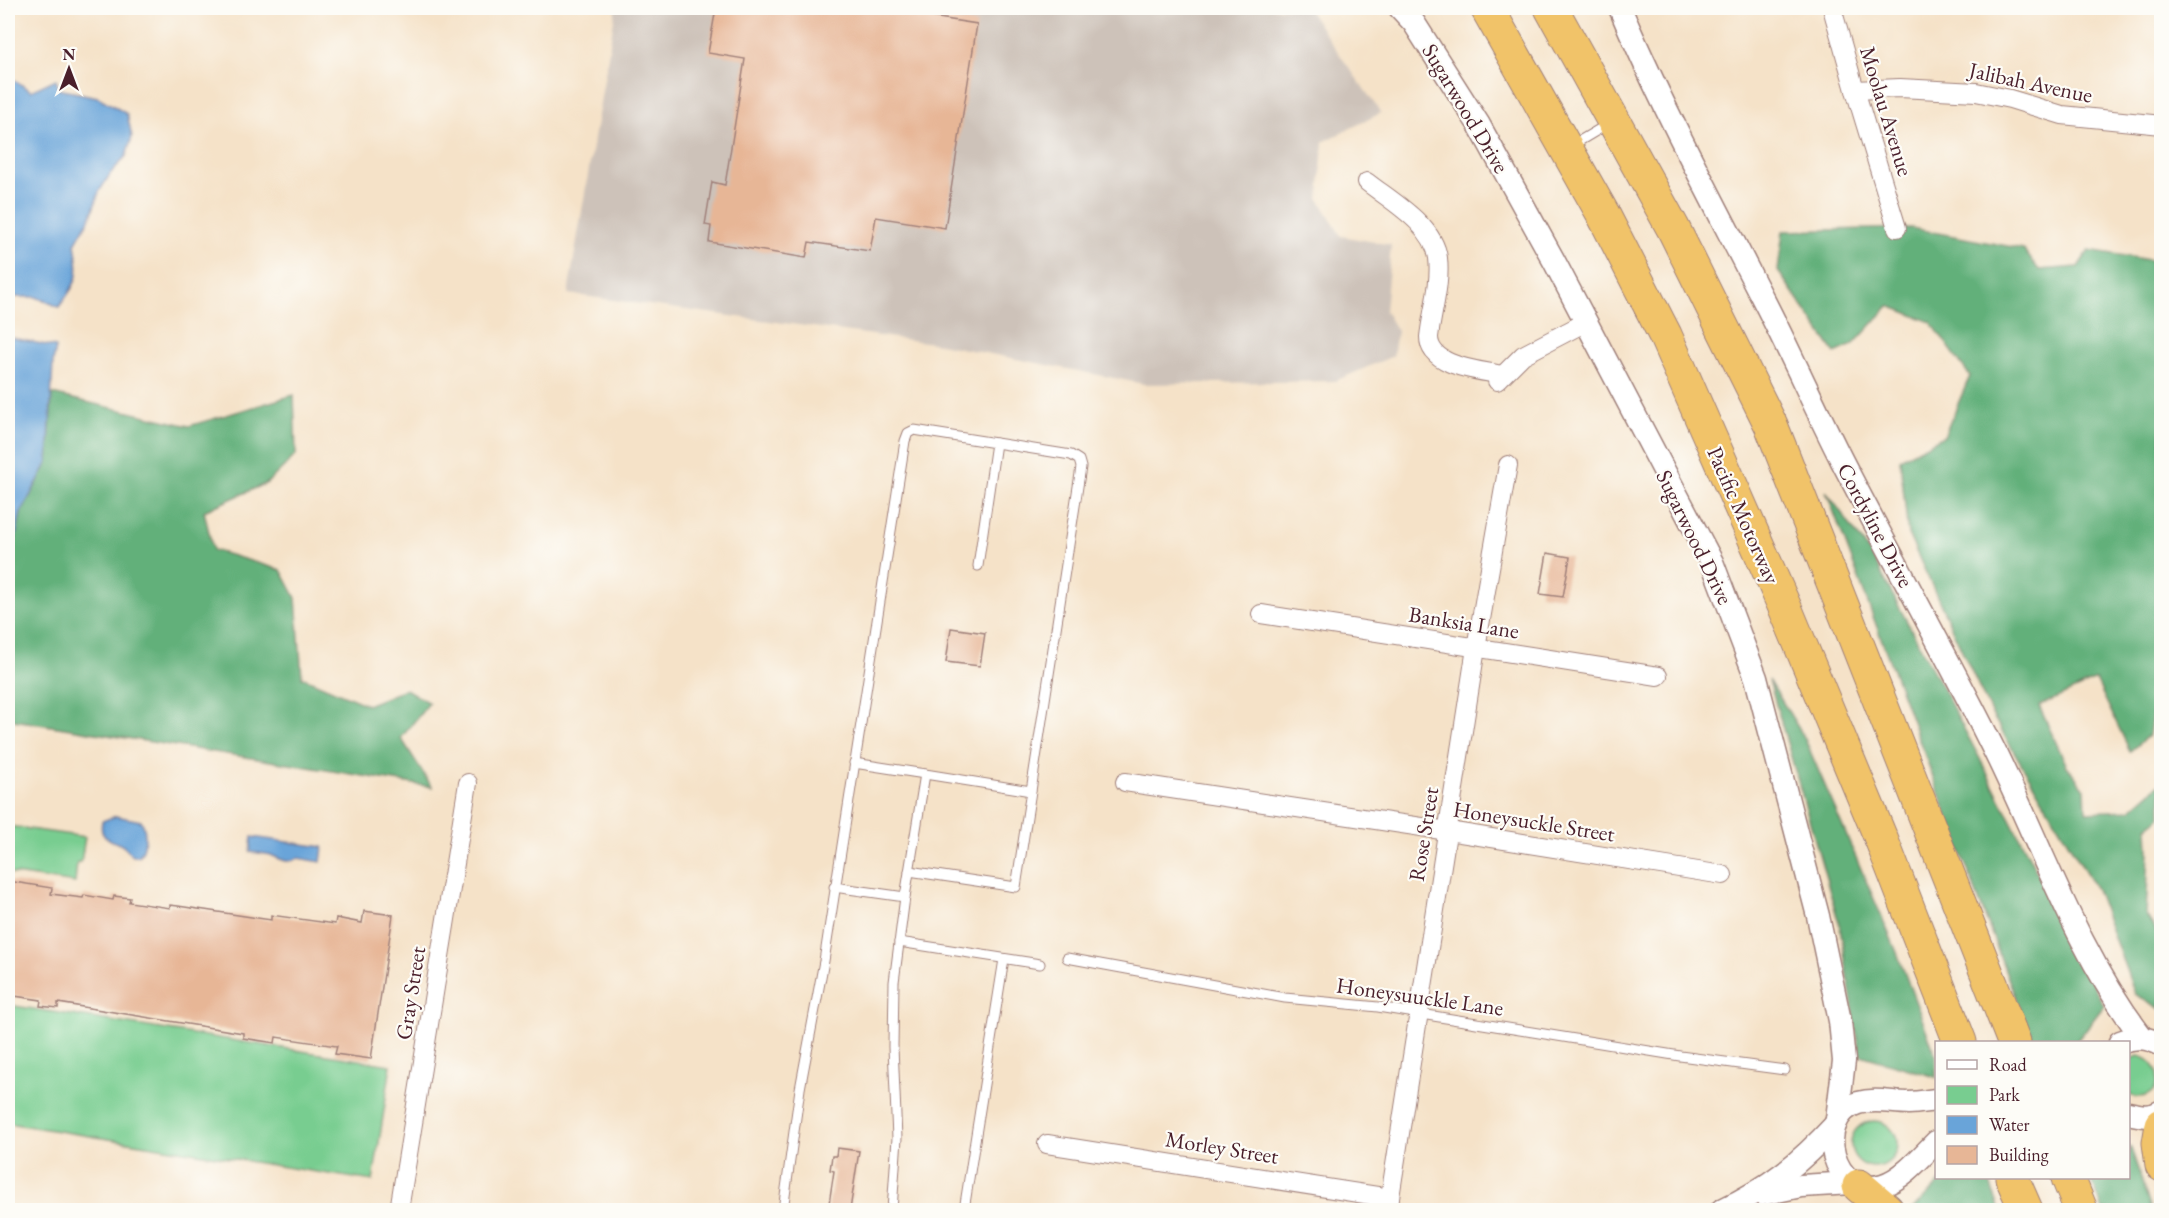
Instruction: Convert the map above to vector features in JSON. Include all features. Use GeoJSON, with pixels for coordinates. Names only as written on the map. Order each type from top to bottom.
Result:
{"type":"FeatureCollection","features":[{"type":"Feature","properties":{"kind":"highway","name":"Pacific Motorway"},"geometry":{"type":"LineString","coordinates":[[1487,8],[1603,214],[1665,335],[1786,610],[1882,841],[1960,1041]]}},
{"type":"Feature","properties":{"kind":"highway"},"geometry":{"type":"LineString","coordinates":[[1551,8],[1673,228],[1771,425],[2014,1041]]}},
{"type":"Feature","properties":{"kind":"highway"},"geometry":{"type":"LineString","coordinates":[[2162,1125],[2159,1143],[2162,1165]]}},
{"type":"Feature","properties":{"kind":"highway"},"geometry":{"type":"LineString","coordinates":[[2012,1179],[2026,1210]]}},
{"type":"Feature","properties":{"kind":"highway"},"geometry":{"type":"LineString","coordinates":[[2068,1179],[2081,1210]]}},
{"type":"Feature","properties":{"kind":"highway"},"geometry":{"type":"LineString","coordinates":[[1856,1185],[1887,1210]]}},
{"type":"Feature","properties":{"kind":"street","name":"Sugarwood Drive"},"geometry":{"type":"LineString","coordinates":[[1400,8],[1414,23],[1479,125],[1712,562],[1756,678],[1818,916],[1840,1021],[1844,1061],[1833,1153],[1840,1170],[1856,1185]]}},
{"type":"Feature","properties":{"kind":"street","name":"Cordyline Drive"},"geometry":{"type":"LineString","coordinates":[[1620,8],[1686,147],[1842,460],[1990,741],[2087,950],[2127,1018],[2152,1041]]}},
{"type":"Feature","properties":{"kind":"street","name":"Moolau Avenue"},"geometry":{"type":"LineString","coordinates":[[1832,8],[1897,228]]}},
{"type":"Feature","properties":{"kind":"street","name":"Jalibah Avenue"},"geometry":{"type":"LineString","coordinates":[[1855,90],[1900,88],[1976,92],[2010,99],[2062,116],[2162,125]]}},
{"type":"Feature","properties":{"kind":"street"},"geometry":{"type":"LineString","coordinates":[[1367,182],[1420,223],[1435,246],[1438,272],[1429,344],[1434,353],[1446,361],[1499,378],[1523,355],[1586,322]]}},
{"type":"Feature","properties":{"kind":"street","name":"Rose Street"},"geometry":{"type":"LineString","coordinates":[[1389,1204],[1476,648],[1508,465]]}},
{"type":"Feature","properties":{"kind":"street","name":"Banksia Lane"},"geometry":{"type":"LineString","coordinates":[[1261,614],[1658,676]]}},
{"type":"Feature","properties":{"kind":"street","name":"Honeysuckle Street"},"geometry":{"type":"LineString","coordinates":[[1125,782],[1723,875]]}},
{"type":"Feature","properties":{"kind":"street","name":"Gray Street"},"geometry":{"type":"LineString","coordinates":[[399,1210],[468,783]]}},
{"type":"Feature","properties":{"kind":"street"},"geometry":{"type":"LineString","coordinates":[[2123,1041],[2131,1038],[2152,1041]]}},
{"type":"Feature","properties":{"kind":"street"},"geometry":{"type":"LineString","coordinates":[[1722,1210],[1754,1195],[1796,1164],[1847,1109],[1858,1103],[1935,1101]]}},
{"type":"Feature","properties":{"kind":"street"},"geometry":{"type":"LineString","coordinates":[[2130,1114],[2144,1117],[2162,1112]]}},
{"type":"Feature","properties":{"kind":"street"},"geometry":{"type":"LineString","coordinates":[[1754,1195],[1801,1186],[1875,1187],[1890,1182],[1935,1143]]}},
{"type":"Feature","properties":{"kind":"street","name":"Morley Street"},"geometry":{"type":"LineString","coordinates":[[1047,1144],[1389,1204]]}},
{"type":"Feature","properties":{"kind":"lane"},"geometry":{"type":"LineString","coordinates":[[1566,148],[1614,121]]}},
{"type":"Feature","properties":{"kind":"lane"},"geometry":{"type":"LineString","coordinates":[[783,1210],[800,1089],[824,961],[906,436],[914,430],[1071,455],[1081,464],[1016,887],[909,871]]}},
{"type":"Feature","properties":{"kind":"lane"},"geometry":{"type":"LineString","coordinates":[[978,566],[996,443]]}},
{"type":"Feature","properties":{"kind":"lane"},"geometry":{"type":"LineString","coordinates":[[854,763],[1031,791]]}},
{"type":"Feature","properties":{"kind":"lane"},"geometry":{"type":"LineString","coordinates":[[892,1210],[897,1138],[892,1010],[898,942],[925,774]]}},
{"type":"Feature","properties":{"kind":"lane"},"geometry":{"type":"LineString","coordinates":[[834,887],[905,897]]}},
{"type":"Feature","properties":{"kind":"lane"},"geometry":{"type":"LineString","coordinates":[[898,942],[1040,964]]}},
{"type":"Feature","properties":{"kind":"lane","name":"Honeysuuckle Lane"},"geometry":{"type":"LineString","coordinates":[[1067,958],[1286,998],[1368,1005],[1680,1056],[1785,1070]]}},
{"type":"Feature","properties":{"kind":"lane"},"geometry":{"type":"LineString","coordinates":[[964,1210],[1004,959]]}},
{"type":"Feature","properties":{"kind":"shaded area"},"geometry":{"type":"Polygon","coordinates":[[[616,8],[1307,8],[1381,113],[1323,142],[1319,199],[1341,236],[1391,245],[1385,311],[1397,331],[1393,356],[1335,381],[1144,384],[940,344],[568,294],[616,8]]]}},
{"type":"Feature","properties":{"kind":"green space"},"geometry":{"type":"Polygon","coordinates":[[[1911,228],[2023,249],[2039,270],[2078,267],[2089,250],[2161,262],[2162,668],[2159,671],[2149,735],[2130,751],[2096,680],[2039,706],[2067,766],[2085,789],[2086,812],[2130,810],[2161,783],[2161,817],[2148,827],[2146,915],[2161,939],[2161,1009],[2135,994],[2096,889],[1991,713],[1908,534],[1900,459],[1944,436],[1970,376],[1931,322],[1889,306],[1853,345],[1835,353],[1778,271],[1783,231],[1911,228]]]}},
{"type":"Feature","properties":{"kind":"green space"},"geometry":{"type":"Polygon","coordinates":[[[52,394],[189,426],[294,395],[296,455],[267,483],[204,511],[213,550],[281,570],[296,598],[302,677],[367,705],[406,689],[429,703],[401,738],[432,787],[8,719],[8,553],[12,555],[21,513],[48,462],[52,394]]]}},
{"type":"Feature","properties":{"kind":"green space"},"geometry":{"type":"Polygon","coordinates":[[[1826,491],[1872,556],[1979,757],[2104,1006],[2077,1041],[2032,1041],[1826,491]]]}},
{"type":"Feature","properties":{"kind":"green space"},"geometry":{"type":"Polygon","coordinates":[[[1769,680],[1804,737],[1896,950],[1935,1053],[1935,1077],[1860,1055],[1840,927],[1769,680]]]}},
{"type":"Feature","properties":{"kind":"green space"},"geometry":{"type":"Polygon","coordinates":[[[8,826],[85,837],[81,862],[77,862],[75,883],[8,873],[8,826]]]}},
{"type":"Feature","properties":{"kind":"green space"},"geometry":{"type":"Polygon","coordinates":[[[8,1005],[391,1065],[373,1181],[8,1123],[8,1005]]]}},
{"type":"Feature","properties":{"kind":"green space"},"geometry":{"type":"Polygon","coordinates":[[[2139,1056],[2148,1060],[2154,1067],[2157,1083],[2148,1095],[2140,1097],[2130,1095],[2130,1058],[2139,1056]]]}},
{"type":"Feature","properties":{"kind":"green space"},"geometry":{"type":"Polygon","coordinates":[[[1874,1121],[1890,1128],[1897,1144],[1890,1160],[1874,1167],[1858,1160],[1851,1144],[1858,1128],[1874,1121]]]}},
{"type":"Feature","properties":{"kind":"green space"},"geometry":{"type":"Polygon","coordinates":[[[2130,1147],[2151,1210],[2103,1210],[2091,1179],[2130,1179],[2130,1147]]]}},
{"type":"Feature","properties":{"kind":"green space"},"geometry":{"type":"Polygon","coordinates":[[[1944,1179],[1988,1179],[2000,1210],[1912,1210],[1944,1179]]]}},
{"type":"Feature","properties":{"kind":"water"},"geometry":{"type":"Polygon","coordinates":[[[8,76],[31,91],[56,79],[58,89],[98,97],[127,114],[132,137],[126,156],[110,174],[99,192],[91,216],[75,244],[78,272],[74,284],[59,307],[36,297],[8,297],[8,76]]]}},
{"type":"Feature","properties":{"kind":"water"},"geometry":{"type":"Polygon","coordinates":[[[8,337],[56,347],[53,362],[48,462],[21,513],[12,555],[8,553],[8,337]]]}},
{"type":"Feature","properties":{"kind":"water"},"geometry":{"type":"Polygon","coordinates":[[[116,816],[141,821],[145,839],[139,856],[132,856],[124,846],[107,838],[103,833],[102,821],[116,816]]]}},
{"type":"Feature","properties":{"kind":"water"},"geometry":{"type":"Polygon","coordinates":[[[252,837],[323,847],[321,862],[298,858],[287,861],[267,854],[250,852],[252,837]]]}},
{"type":"Feature","properties":{"kind":"building"},"geometry":{"type":"Polygon","coordinates":[[[716,8],[874,8],[977,24],[945,228],[876,217],[870,251],[809,242],[806,258],[709,242],[711,226],[705,225],[712,182],[725,185],[745,59],[708,53],[716,8]]]}},
{"type":"Feature","properties":{"kind":"building"},"geometry":{"type":"Polygon","coordinates":[[[1547,553],[1570,557],[1563,597],[1540,594],[1547,553]]]}},
{"type":"Feature","properties":{"kind":"building"},"geometry":{"type":"Polygon","coordinates":[[[951,628],[985,633],[980,666],[946,662],[951,628]]]}},
{"type":"Feature","properties":{"kind":"building"},"geometry":{"type":"Polygon","coordinates":[[[8,881],[52,888],[51,894],[83,898],[84,895],[113,900],[114,896],[130,898],[129,902],[170,908],[170,905],[178,906],[271,920],[271,915],[335,924],[336,918],[362,923],[364,911],[393,915],[371,1059],[335,1054],[337,1046],[276,1037],[275,1043],[243,1038],[243,1033],[58,1003],[58,1008],[40,1006],[41,1000],[8,995],[8,881]]]}},
{"type":"Feature","properties":{"kind":"building"},"geometry":{"type":"Polygon","coordinates":[[[837,1148],[859,1151],[850,1210],[828,1210],[834,1171],[830,1170],[832,1156],[836,1156],[837,1148]]]}}]}
